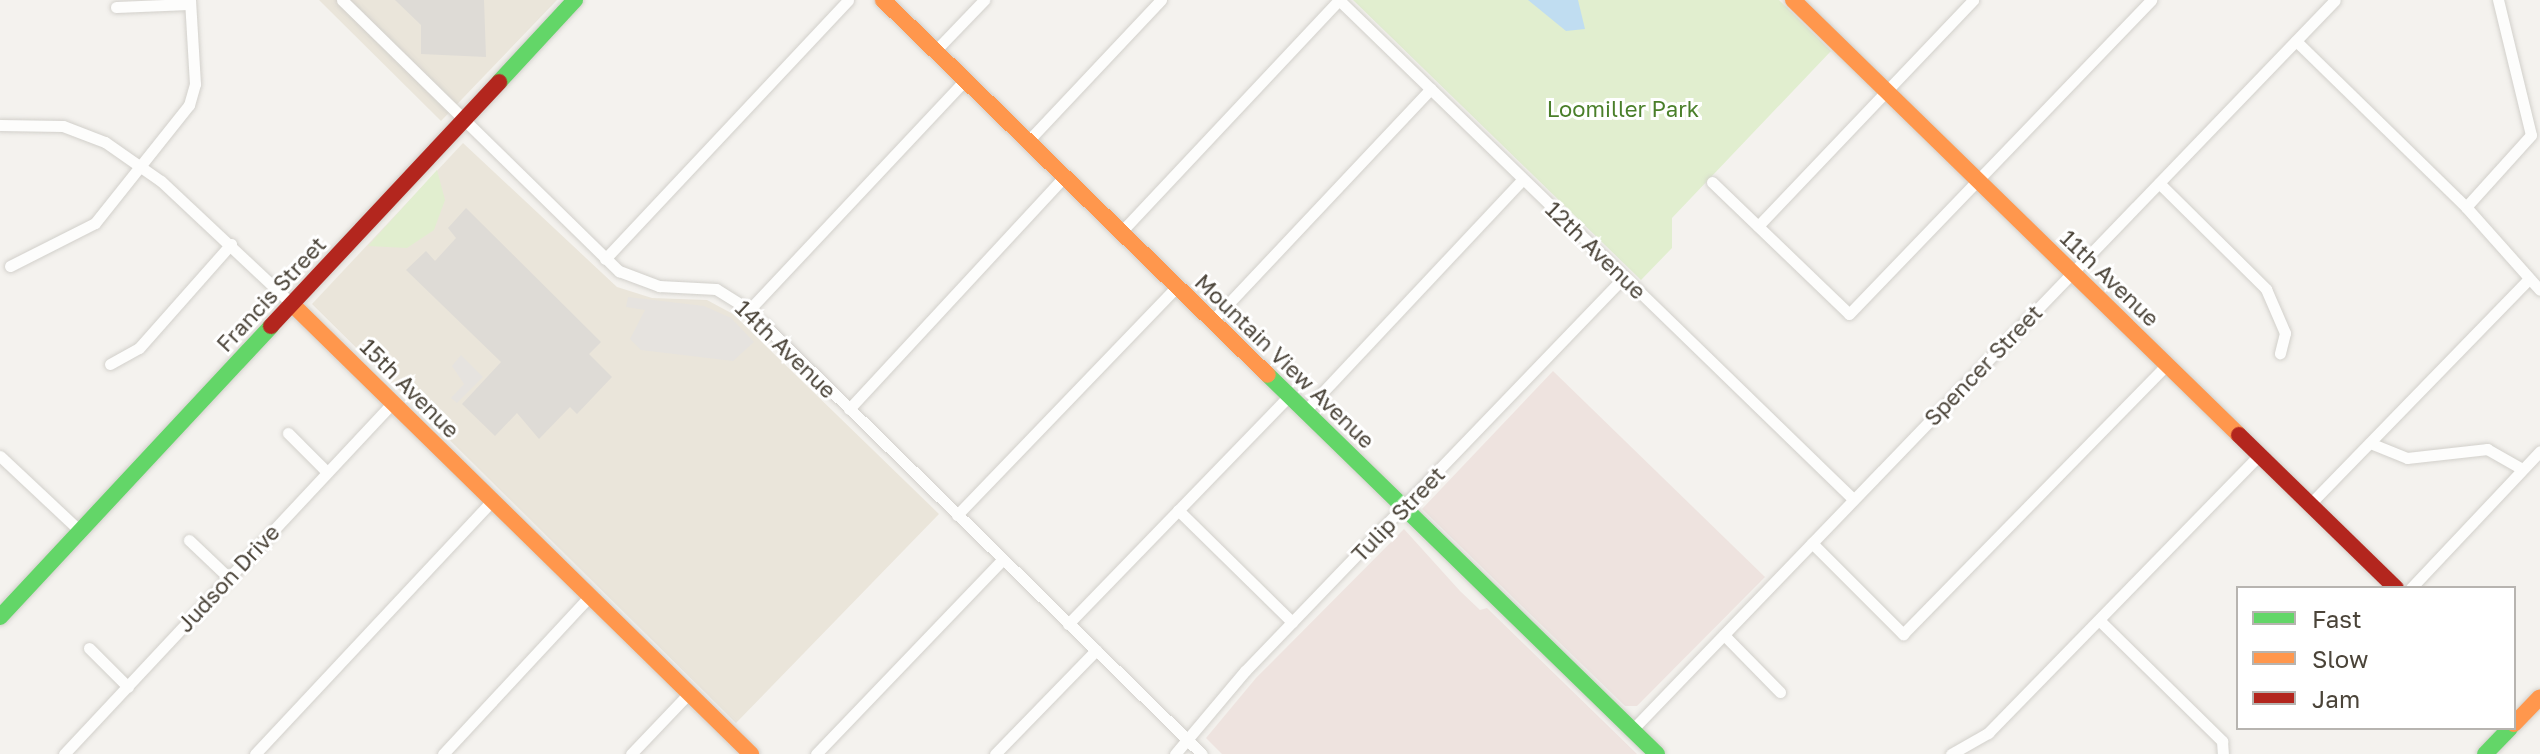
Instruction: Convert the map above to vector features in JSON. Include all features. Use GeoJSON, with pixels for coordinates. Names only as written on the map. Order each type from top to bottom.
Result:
{"type":"FeatureCollection","features":[{"type":"Feature","properties":{"kind":"street","name":"14th Avenue"},"geometry":{"type":"LineString","coordinates":[[342,0],[605,259],[638,281],[716,289],[749,310],[1202,754]]}},
{"type":"Feature","properties":{"kind":"street","name":"Francis Street"},"geometry":{"type":"LineString","coordinates":[[0,617],[575,0]]}},
{"type":"Feature","properties":{"kind":"street"},"geometry":{"type":"LineString","coordinates":[[605,259],[848,0]]}},
{"type":"Feature","properties":{"kind":"street","name":"Mountain View Avenue"},"geometry":{"type":"LineString","coordinates":[[883,0],[1657,754]]}},
{"type":"Feature","properties":{"kind":"street"},"geometry":{"type":"LineString","coordinates":[[935,51],[984,0]]}},
{"type":"Feature","properties":{"kind":"street"},"geometry":{"type":"LineString","coordinates":[[1028,141],[1161,0]]}},
{"type":"Feature","properties":{"kind":"street"},"geometry":{"type":"LineString","coordinates":[[1121,232],[1339,0]]}},
{"type":"Feature","properties":{"kind":"street","name":"12th Avenue"},"geometry":{"type":"LineString","coordinates":[[1339,0],[1853,499]]}},
{"type":"Feature","properties":{"kind":"street"},"geometry":{"type":"LineString","coordinates":[[1758,226],[1973,0]]}},
{"type":"Feature","properties":{"kind":"street"},"geometry":{"type":"LineString","coordinates":[[1712,182],[1849,314],[2151,0]]}},
{"type":"Feature","properties":{"kind":"street","name":"Spencer Street"},"geometry":{"type":"LineString","coordinates":[[1632,730],[2335,0]]}},
{"type":"Feature","properties":{"kind":"street"},"geometry":{"type":"LineString","coordinates":[[2466,207],[2531,135],[2498,0]]}},
{"type":"Feature","properties":{"kind":"street","name":"11th Avenue"},"geometry":{"type":"LineString","coordinates":[[1794,1],[2394,586]]}},
{"type":"Feature","properties":{"kind":"street"},"geometry":{"type":"LineString","coordinates":[[10,266],[95,223],[138,163],[189,105],[195,84],[189,2],[116,7]]}},
{"type":"Feature","properties":{"kind":"street"},"geometry":{"type":"LineString","coordinates":[[2296,41],[2466,207],[2540,290]]}},
{"type":"Feature","properties":{"kind":"street"},"geometry":{"type":"LineString","coordinates":[[749,310],[965,80]]}},
{"type":"Feature","properties":{"kind":"street"},"geometry":{"type":"LineString","coordinates":[[1212,321],[1431,89]]}},
{"type":"Feature","properties":{"kind":"street","name":"15th Avenue"},"geometry":{"type":"LineString","coordinates":[[0,125],[63,126],[138,163],[231,244],[751,754]]}},
{"type":"Feature","properties":{"kind":"street"},"geometry":{"type":"LineString","coordinates":[[849,409],[1064,177]]}},
{"type":"Feature","properties":{"kind":"street"},"geometry":{"type":"LineString","coordinates":[[1305,411],[1523,179]]}},
{"type":"Feature","properties":{"kind":"street"},"geometry":{"type":"LineString","coordinates":[[2159,183],[2266,289],[2285,333],[2280,353]]}},
{"type":"Feature","properties":{"kind":"street"},"geometry":{"type":"LineString","coordinates":[[110,364],[139,348],[231,244]]}},
{"type":"Feature","properties":{"kind":"street","name":"Tulip Street"},"geometry":{"type":"LineString","coordinates":[[1175,754],[1292,622],[1624,277]]}},
{"type":"Feature","properties":{"kind":"street"},"geometry":{"type":"LineString","coordinates":[[2310,504],[2529,279]]}},
{"type":"Feature","properties":{"kind":"street"},"geometry":{"type":"LineString","coordinates":[[957,515],[1177,286]]}},
{"type":"Feature","properties":{"kind":"street"},"geometry":{"type":"LineString","coordinates":[[1812,543],[1903,634],[2167,364]]}},
{"type":"Feature","properties":{"kind":"street"},"geometry":{"type":"LineString","coordinates":[[1068,624],[1289,396]]}},
{"type":"Feature","properties":{"kind":"street","name":"Judson Drive"},"geometry":{"type":"LineString","coordinates":[[64,754],[393,402]]}},
{"type":"Feature","properties":{"kind":"street"},"geometry":{"type":"LineString","coordinates":[[288,433],[327,472]]}},
{"type":"Feature","properties":{"kind":"street"},"geometry":{"type":"LineString","coordinates":[[2370,443],[2394,457],[2487,449],[2522,469]]}},
{"type":"Feature","properties":{"kind":"street"},"geometry":{"type":"LineString","coordinates":[[2413,586],[2539,454]]}},
{"type":"Feature","properties":{"kind":"street"},"geometry":{"type":"LineString","coordinates":[[1951,754],[1988,733],[2259,455]]}},
{"type":"Feature","properties":{"kind":"street"},"geometry":{"type":"LineString","coordinates":[[0,456],[80,531]]}},
{"type":"Feature","properties":{"kind":"street"},"geometry":{"type":"LineString","coordinates":[[255,754],[493,500]]}},
{"type":"Feature","properties":{"kind":"street"},"geometry":{"type":"LineString","coordinates":[[1178,510],[1292,622]]}},
{"type":"Feature","properties":{"kind":"street"},"geometry":{"type":"LineString","coordinates":[[189,540],[229,578]]}},
{"type":"Feature","properties":{"kind":"street"},"geometry":{"type":"LineString","coordinates":[[816,754],[1002,560]]}},
{"type":"Feature","properties":{"kind":"street"},"geometry":{"type":"LineString","coordinates":[[443,754],[590,596]]}},
{"type":"Feature","properties":{"kind":"street"},"geometry":{"type":"LineString","coordinates":[[2099,620],[2222,741],[2223,754]]}},
{"type":"Feature","properties":{"kind":"street"},"geometry":{"type":"LineString","coordinates":[[1724,635],[1780,692]]}},
{"type":"Feature","properties":{"kind":"street"},"geometry":{"type":"LineString","coordinates":[[89,648],[128,687]]}},
{"type":"Feature","properties":{"kind":"street"},"geometry":{"type":"LineString","coordinates":[[995,754],[1096,650]]}},
{"type":"Feature","properties":{"kind":"street"},"geometry":{"type":"LineString","coordinates":[[631,754],[689,693]]}},
{"type":"Feature","properties":{"kind":"street"},"geometry":{"type":"LineString","coordinates":[[2516,717],[2540,697]]}},
{"type":"Feature","properties":{"kind":"street"},"geometry":{"type":"LineString","coordinates":[[2485,754],[2505,730]]}},
{"type":"Feature","properties":{"kind":"shaded area"},"geometry":{"type":"Polygon","coordinates":[[[319,0],[557,0],[441,121],[319,0]]]}},
{"type":"Feature","properties":{"kind":"shaded area"},"geometry":{"type":"Polygon","coordinates":[[[463,143],[617,287],[652,298],[707,300],[733,314],[939,514],[736,723],[312,304],[463,143]]]}},
{"type":"Feature","properties":{"kind":"shaded area"},"geometry":{"type":"Polygon","coordinates":[[[628,297],[704,306],[731,318],[754,342],[733,361],[641,350],[630,339],[645,310],[626,307],[628,297]]]}},
{"type":"Feature","properties":{"kind":"shaded area"},"geometry":{"type":"Polygon","coordinates":[[[461,355],[483,377],[457,403],[451,398],[464,384],[452,366],[461,355]]]}},
{"type":"Feature","properties":{"kind":"shaded area"},"geometry":{"type":"Polygon","coordinates":[[[1553,371],[1765,577],[1637,706],[1625,706],[1422,509],[1553,371]]]}},
{"type":"Feature","properties":{"kind":"shaded area"},"geometry":{"type":"Polygon","coordinates":[[[1404,529],[1460,591],[1480,610],[1487,608],[1637,754],[1222,754],[1206,738],[1256,678],[1404,529]]]}},
{"type":"Feature","properties":{"kind":"green space","name":"Loomiller Park"},"geometry":{"type":"Polygon","coordinates":[[[1353,0],[1779,0],[1831,51],[1672,218],[1672,248],[1641,280],[1353,0]]]}},
{"type":"Feature","properties":{"kind":"green space"},"geometry":{"type":"Polygon","coordinates":[[[437,170],[445,200],[434,230],[407,248],[368,246],[437,170]]]}},
{"type":"Feature","properties":{"kind":"water"},"geometry":{"type":"Polygon","coordinates":[[[1528,0],[1578,0],[1585,29],[1566,31],[1528,0]]]}},
{"type":"Feature","properties":{"kind":"building"},"geometry":{"type":"Polygon","coordinates":[[[395,0],[484,0],[486,57],[421,54],[421,25],[395,0]]]}},
{"type":"Feature","properties":{"kind":"building"},"geometry":{"type":"Polygon","coordinates":[[[466,208],[601,342],[589,354],[612,377],[577,414],[570,407],[539,439],[517,413],[495,436],[462,404],[501,362],[406,270],[426,251],[435,261],[456,238],[448,228],[466,208]]]}},
{"type":"Feature","properties":{"kind":"traffic: fast"},"geometry":{"type":"LineString","coordinates":[[499,82],[575,0]]}},
{"type":"Feature","properties":{"kind":"traffic: fast"},"geometry":{"type":"LineString","coordinates":[[0,617],[271,326]]}},
{"type":"Feature","properties":{"kind":"traffic: fast"},"geometry":{"type":"LineString","coordinates":[[1268,375],[1657,754]]}},
{"type":"Feature","properties":{"kind":"traffic: fast"},"geometry":{"type":"LineString","coordinates":[[2485,754],[2508,730]]}},
{"type":"Feature","properties":{"kind":"traffic: slow"},"geometry":{"type":"LineString","coordinates":[[883,0],[1268,375]]}},
{"type":"Feature","properties":{"kind":"traffic: slow"},"geometry":{"type":"LineString","coordinates":[[1793,0],[2239,435]]}},
{"type":"Feature","properties":{"kind":"traffic: slow"},"geometry":{"type":"LineString","coordinates":[[292,304],[751,754]]}},
{"type":"Feature","properties":{"kind":"traffic: slow"},"geometry":{"type":"LineString","coordinates":[[2516,722],[2540,697]]}},
{"type":"Feature","properties":{"kind":"traffic: jam"},"geometry":{"type":"LineString","coordinates":[[271,326],[499,82]]}},
{"type":"Feature","properties":{"kind":"traffic: jam"},"geometry":{"type":"LineString","coordinates":[[2239,435],[2394,586]]}}]}
